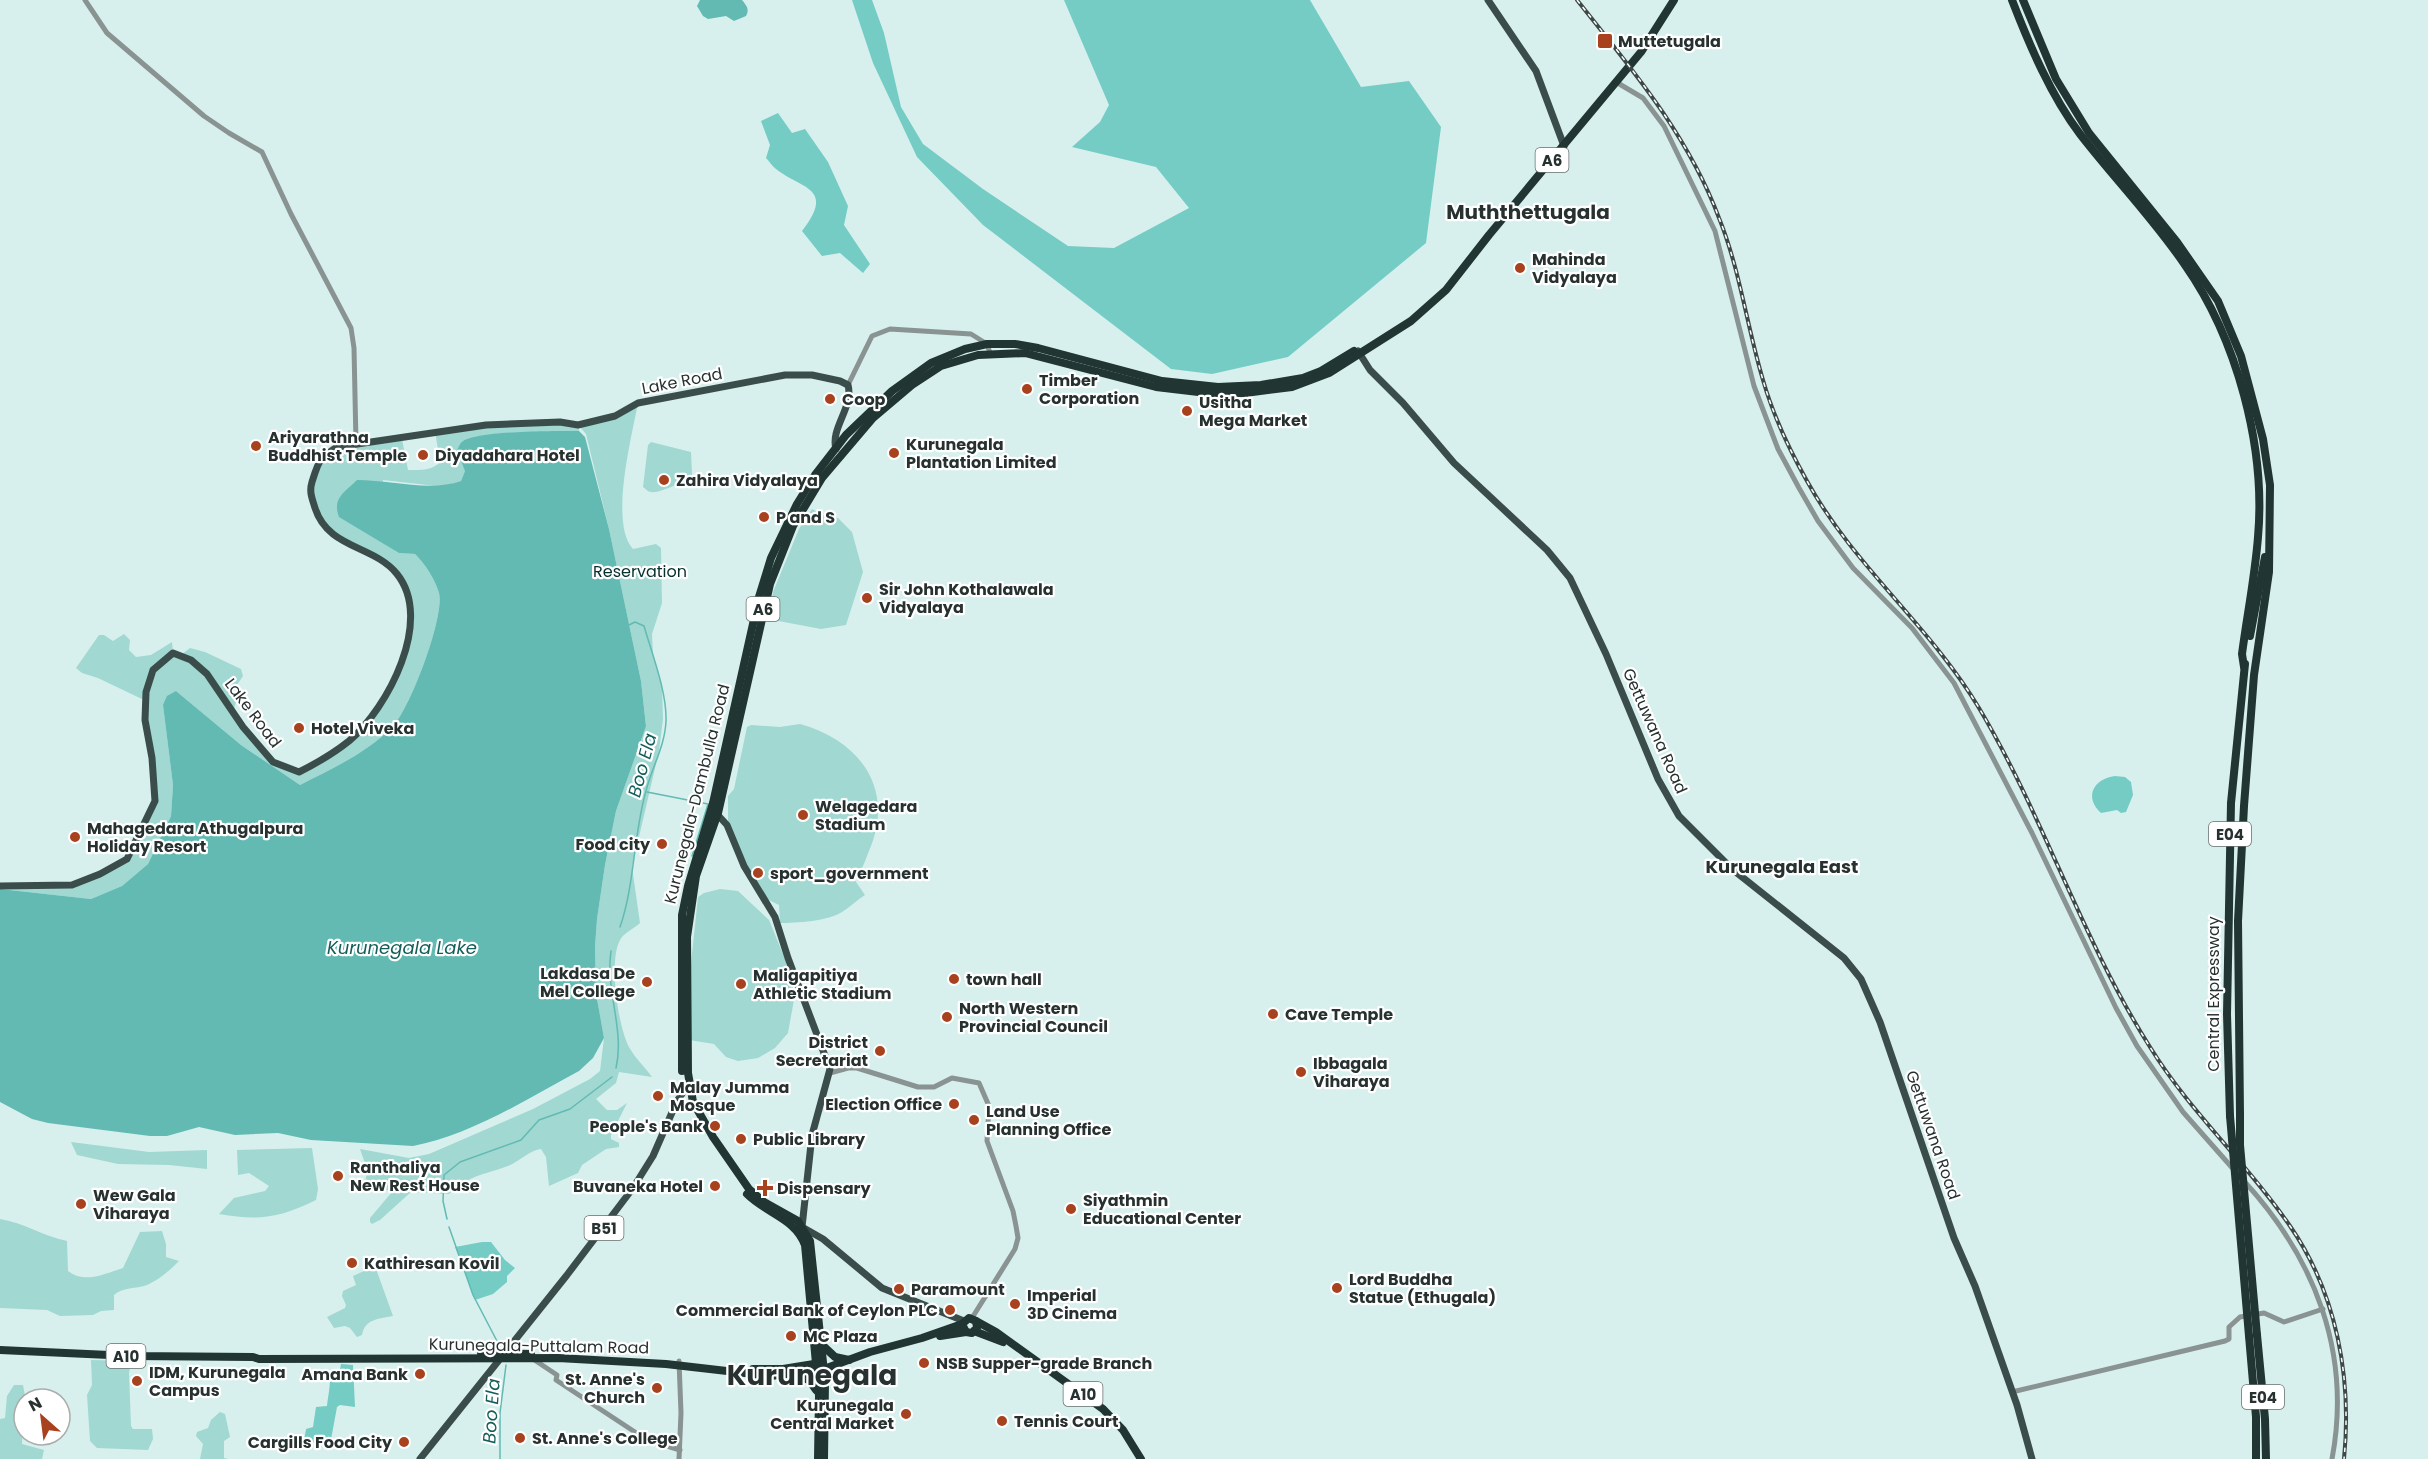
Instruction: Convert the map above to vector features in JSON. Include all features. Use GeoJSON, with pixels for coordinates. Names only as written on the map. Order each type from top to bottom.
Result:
{"type":"FeatureCollection","features":[{"type":"Feature","properties":{"kind":"highway","name":"Kurunegala-Dambulla Road"},"geometry":{"type":"LineString","coordinates":[[817,1343],[812,1248],[802,1227],[794,1219],[765,1202],[749,1189],[705,1125],[691,1097],[688,1073],[688,927],[696,876],[714,813],[770,584],[793,526],[838,451],[922,377],[954,361],[988,349],[1025,353],[1148,385],[1206,393],[1245,393],[1292,387],[1329,373],[1358,352],[1412,321],[1420,311],[1446,290],[1641,52],[1674,0]]}},
{"type":"Feature","properties":{"kind":"highway"},"geometry":{"type":"LineString","coordinates":[[2012,0],[2041,66],[2078,132],[2185,264],[2220,323],[2235,361],[2248,411],[2257,473],[2259,536],[2242,654],[2244,667]]}},
{"type":"Feature","properties":{"kind":"highway"},"geometry":{"type":"LineString","coordinates":[[2023,0],[2056,79],[2088,133],[2177,242],[2218,301],[2241,356],[2263,439],[2270,485],[2270,531]]}},
{"type":"Feature","properties":{"kind":"highway","name":"Central Expressway"},"geometry":{"type":"LineString","coordinates":[[2266,1459],[2265,1419],[2231,1143],[2227,1014],[2231,803],[2244,667],[2270,531]]}},
{"type":"Feature","properties":{"kind":"highway","name":"Central Expressway"},"geometry":{"type":"LineString","coordinates":[[2256,1459],[2253,1336],[2240,1145],[2238,921],[2254,675],[2269,572],[2270,531]]}},
{"type":"Feature","properties":{"kind":"highway","name":"Kurunegala-Dambulla Road"},"geometry":{"type":"LineString","coordinates":[[714,813],[688,886],[682,915],[681,1031],[684,1091],[698,1123],[741,1188],[758,1205],[787,1221],[800,1235],[806,1250],[820,1367]]}},
{"type":"Feature","properties":{"kind":"highway","name":"A10"},"geometry":{"type":"LineString","coordinates":[[820,1367],[969,1324],[991,1328],[1102,1409],[1123,1430],[1141,1459]]}},
{"type":"Feature","properties":{"kind":"highway"},"geometry":{"type":"LineString","coordinates":[[817,1343],[835,1357],[849,1360],[831,1375],[822,1396],[809,1380],[791,1371],[808,1359],[817,1343]]}},
{"type":"Feature","properties":{"kind":"highway","name":"Kurunegala-Puttalam Road"},"geometry":{"type":"LineString","coordinates":[[0,1350],[131,1356],[253,1356],[259,1359],[501,1356],[560,1352],[756,1370],[791,1371],[820,1367]]}},
{"type":"Feature","properties":{"kind":"highway","name":"Kurunegala-Puttalam Road"},"geometry":{"type":"LineString","coordinates":[[501,1356],[679,1363]]}},
{"type":"Feature","properties":{"kind":"highway","name":"A6"},"geometry":{"type":"LineString","coordinates":[[820,1367],[824,1459]]}},
{"type":"Feature","properties":{"kind":"highway","name":"A6"},"geometry":{"type":"LineString","coordinates":[[818,1459],[822,1396]]}},
{"type":"Feature","properties":{"kind":"main road"},"geometry":{"type":"LineString","coordinates":[[1488,0],[1536,71],[1563,146]]}},
{"type":"Feature","properties":{"kind":"main road","name":"Gettuwana Road"},"geometry":{"type":"LineString","coordinates":[[1358,352],[1370,370],[1403,403],[1454,463],[1547,550],[1570,578],[1604,649],[1654,770],[1679,816],[1732,868],[1844,958],[1861,979],[1880,1022],[1954,1238],[1975,1286],[2024,1426],[2032,1459]]}},
{"type":"Feature","properties":{"kind":"main road","name":"Lake Road"},"geometry":{"type":"LineString","coordinates":[[0,886],[72,885],[100,874],[127,859],[154,801],[152,758],[145,720],[146,692],[153,670],[173,653],[191,660],[207,674],[243,727],[273,762],[299,772],[328,757],[351,739],[381,704],[399,673],[410,628],[410,596],[398,575],[384,561],[346,543],[320,523],[309,491],[319,459],[338,447],[486,425],[560,422],[578,425],[615,416],[638,403],[785,375],[812,375],[840,381],[848,386]]}},
{"type":"Feature","properties":{"kind":"main road"},"geometry":{"type":"LineString","coordinates":[[838,451],[836,430],[848,397],[848,386]]}},
{"type":"Feature","properties":{"kind":"main road"},"geometry":{"type":"LineString","coordinates":[[714,813],[727,825],[750,877],[775,917],[788,958],[830,1065],[830,1073],[812,1135],[802,1227],[823,1239],[882,1288],[969,1324]]}},
{"type":"Feature","properties":{"kind":"main road","name":"B51"},"geometry":{"type":"LineString","coordinates":[[501,1356],[567,1275],[641,1178],[660,1143],[677,1101],[684,1091]]}},
{"type":"Feature","properties":{"kind":"main road"},"geometry":{"type":"LineString","coordinates":[[420,1459],[501,1356]]}},
{"type":"Feature","properties":{"kind":"street"},"geometry":{"type":"LineString","coordinates":[[85,0],[107,33],[204,116],[262,152],[291,214],[351,328],[354,348],[356,443]]}},
{"type":"Feature","properties":{"kind":"street"},"geometry":{"type":"LineString","coordinates":[[1616,82],[1643,98],[1664,126],[1715,231],[1754,386],[1778,449],[1798,488],[1818,521],[1853,568],[1912,628],[1954,683],[2116,1008],[2138,1046],[2183,1112],[2249,1186],[2285,1231],[2300,1256],[2323,1310],[2332,1344],[2337,1399],[2336,1437],[2332,1459]]}},
{"type":"Feature","properties":{"kind":"street"},"geometry":{"type":"LineString","coordinates":[[848,386],[872,336],[890,329],[971,334],[988,349]]}},
{"type":"Feature","properties":{"kind":"street"},"geometry":{"type":"LineString","coordinates":[[830,1073],[857,1068],[918,1087],[934,1087],[952,1078],[979,1083],[989,1106],[987,1141],[1013,1210],[1018,1238],[1015,1249],[969,1324]]}},
{"type":"Feature","properties":{"kind":"street"},"geometry":{"type":"LineString","coordinates":[[2012,1392],[2225,1341],[2229,1339],[2229,1327],[2240,1317],[2264,1313],[2284,1322],[2323,1310]]}},
{"type":"Feature","properties":{"kind":"street"},"geometry":{"type":"LineString","coordinates":[[533,1359],[557,1375],[556,1380],[646,1440],[680,1450]]}},
{"type":"Feature","properties":{"kind":"street"},"geometry":{"type":"LineString","coordinates":[[679,1363],[679,1459]]}},
{"type":"Feature","properties":{"kind":"green space","name":"Reservation"},"geometry":{"type":"Polygon","coordinates":[[[638,403],[624,479],[623,520],[626,537],[633,549],[656,544],[661,548],[662,603],[652,634],[653,655],[662,685],[663,719],[659,751],[632,867],[640,923],[622,937],[615,959],[615,974],[618,1008],[625,1037],[631,1051],[652,1077],[619,1072],[616,1083],[596,1099],[607,1110],[617,1110],[627,1103],[611,1135],[611,1139],[619,1143],[619,1147],[606,1149],[582,1165],[578,1173],[549,1186],[546,1157],[541,1149],[536,1150],[508,1166],[470,1179],[449,1194],[411,1192],[380,1220],[372,1224],[370,1218],[392,1192],[383,1188],[365,1186],[367,1169],[360,1149],[409,1158],[429,1154],[533,1109],[590,1079],[600,1071],[604,1038],[596,993],[597,919],[616,811],[646,725],[641,681],[609,529],[586,434],[579,426],[579,431],[553,431],[465,471],[461,481],[445,487],[383,480],[379,540],[399,553],[415,554],[419,558],[435,582],[439,593],[439,605],[432,641],[417,683],[400,716],[383,736],[349,759],[300,785],[241,745],[176,691],[163,705],[173,785],[171,816],[148,864],[122,886],[91,899],[0,889],[72,885],[127,859],[154,801],[144,700],[98,678],[82,673],[76,668],[99,635],[104,635],[113,641],[124,634],[130,640],[129,650],[136,657],[151,655],[172,642],[173,653],[181,655],[190,648],[205,652],[241,669],[243,676],[233,691],[236,702],[233,713],[273,762],[299,772],[351,739],[399,673],[410,628],[410,596],[384,561],[346,543],[320,523],[309,491],[319,459],[337,447],[402,439],[408,470],[426,469],[440,462],[435,431],[486,425],[578,425],[599,420],[638,403]]]}},
{"type":"Feature","properties":{"kind":"green space"},"geometry":{"type":"Polygon","coordinates":[[[651,442],[691,452],[692,475],[678,484],[655,492],[650,492],[643,487],[648,445],[651,442]]]}},
{"type":"Feature","properties":{"kind":"green space"},"geometry":{"type":"Polygon","coordinates":[[[812,509],[838,518],[852,532],[863,572],[846,625],[821,629],[768,619],[773,592],[799,529],[812,509]]]}},
{"type":"Feature","properties":{"kind":"green space","name":"Welagedara Stadium"},"geometry":{"type":"Polygon","coordinates":[[[800,724],[821,731],[839,741],[866,768],[874,785],[878,804],[877,824],[864,864],[854,879],[865,895],[842,912],[829,918],[780,923],[779,905],[767,899],[753,878],[728,822],[728,796],[734,789],[747,727],[751,725],[780,727],[800,724]]]}},
{"type":"Feature","properties":{"kind":"green space","name":"Maligapitiya Athletic Stadium"},"geometry":{"type":"Polygon","coordinates":[[[720,889],[738,891],[769,920],[785,959],[795,994],[788,1033],[775,1048],[758,1058],[738,1061],[726,1057],[714,1044],[689,1040],[690,973],[698,897],[720,889]]]}},
{"type":"Feature","properties":{"kind":"green space"},"geometry":{"type":"Polygon","coordinates":[[[71,1142],[149,1152],[207,1150],[207,1169],[169,1165],[118,1164],[77,1155],[71,1142]]]}},
{"type":"Feature","properties":{"kind":"green space"},"geometry":{"type":"Polygon","coordinates":[[[312,1148],[318,1189],[316,1200],[291,1211],[269,1216],[246,1217],[219,1214],[234,1198],[265,1191],[269,1186],[249,1173],[238,1175],[237,1150],[312,1148]]]}},
{"type":"Feature","properties":{"kind":"green space"},"geometry":{"type":"Polygon","coordinates":[[[0,1219],[18,1223],[67,1241],[68,1271],[81,1277],[95,1277],[123,1268],[140,1232],[162,1231],[166,1244],[166,1257],[179,1261],[152,1283],[117,1292],[114,1295],[114,1310],[101,1311],[93,1315],[60,1316],[47,1310],[0,1308],[0,1219]]]}},
{"type":"Feature","properties":{"kind":"green space"},"geometry":{"type":"Polygon","coordinates":[[[375,1266],[393,1316],[369,1323],[362,1335],[357,1337],[350,1328],[345,1326],[334,1328],[327,1317],[345,1308],[343,1291],[356,1285],[353,1276],[375,1266]]]}},
{"type":"Feature","properties":{"kind":"green space"},"geometry":{"type":"Polygon","coordinates":[[[91,1360],[131,1361],[129,1373],[131,1426],[133,1429],[152,1429],[153,1439],[148,1450],[97,1448],[90,1441],[87,1395],[92,1385],[91,1360]]]}},
{"type":"Feature","properties":{"kind":"green space"},"geometry":{"type":"Polygon","coordinates":[[[12,1388],[12,1447],[33,1447],[44,1450],[42,1459],[0,1459],[0,1419],[5,1418],[7,1396],[12,1388]]]}},
{"type":"Feature","properties":{"kind":"green space"},"geometry":{"type":"Polygon","coordinates":[[[220,1412],[225,1414],[230,1437],[224,1441],[224,1458],[228,1459],[200,1459],[203,1444],[196,1436],[197,1432],[208,1428],[211,1420],[220,1412]]]}},
{"type":"Feature","properties":{"kind":"shaded area"},"geometry":{"type":"Polygon","coordinates":[[[852,0],[872,0],[884,33],[901,107],[923,144],[983,189],[1068,246],[1114,248],[1189,208],[1156,167],[1072,147],[1100,122],[1109,105],[1064,0],[1310,0],[1361,87],[1409,81],[1441,127],[1426,243],[1288,357],[1212,374],[1171,369],[983,225],[917,157],[873,63],[852,0]]]}},
{"type":"Feature","properties":{"kind":"shaded area"},"geometry":{"type":"Polygon","coordinates":[[[778,113],[792,133],[805,129],[828,162],[848,206],[844,225],[870,264],[863,273],[840,253],[822,256],[802,231],[812,217],[816,206],[815,197],[811,191],[776,169],[766,158],[770,145],[761,121],[778,113]]]}},
{"type":"Feature","properties":{"kind":"shaded area"},"geometry":{"type":"Polygon","coordinates":[[[2115,776],[2125,777],[2131,782],[2133,795],[2126,812],[2121,813],[2117,810],[2101,813],[2093,801],[2093,790],[2101,781],[2115,776]]]}},
{"type":"Feature","properties":{"kind":"shaded area"},"geometry":{"type":"Polygon","coordinates":[[[491,1242],[505,1260],[515,1268],[507,1276],[507,1282],[493,1294],[475,1300],[455,1247],[491,1242]]]}},
{"type":"Feature","properties":{"kind":"shaded area"},"geometry":{"type":"Polygon","coordinates":[[[341,1364],[353,1365],[355,1407],[340,1405],[337,1407],[330,1445],[304,1441],[306,1429],[313,1427],[316,1407],[327,1406],[330,1378],[339,1375],[341,1364]]]}},
{"type":"Feature","properties":{"kind":"water"},"geometry":{"type":"Polygon","coordinates":[[[700,0],[742,0],[748,11],[746,16],[734,21],[726,16],[708,19],[703,16],[697,6],[700,0]]]}},
{"type":"Feature","properties":{"kind":"water","name":"Kurunegala Lake"},"geometry":{"type":"Polygon","coordinates":[[[579,431],[585,437],[609,529],[641,681],[646,726],[616,811],[605,865],[595,947],[596,993],[604,1038],[593,1058],[579,1071],[498,1115],[456,1134],[413,1146],[311,1140],[278,1133],[235,1135],[199,1127],[167,1136],[150,1136],[48,1123],[32,1119],[0,1102],[0,889],[91,899],[122,886],[148,864],[171,816],[173,785],[163,705],[167,696],[176,691],[241,745],[300,785],[349,759],[383,736],[400,716],[417,683],[437,621],[439,593],[429,572],[415,554],[399,553],[339,517],[337,505],[340,496],[357,480],[424,486],[461,481],[465,471],[457,450],[461,443],[469,438],[513,432],[579,431]]]}},
{"type":"Feature","properties":{"kind":"waterway","name":"Boo Ela"},"geometry":{"type":"LineString","coordinates":[[620,927],[629,894],[642,808],[661,748],[666,721],[662,686],[644,626],[635,622],[629,625]]}},
{"type":"Feature","properties":{"kind":"waterway"},"geometry":{"type":"LineString","coordinates":[[647,792],[708,804],[692,856]]}},
{"type":"Feature","properties":{"kind":"waterway","name":"Boo Ela"},"geometry":{"type":"LineString","coordinates":[[611,951],[611,980],[618,1039],[616,1068]]}},
{"type":"Feature","properties":{"kind":"waterway","name":"Boo Ela"},"geometry":{"type":"LineString","coordinates":[[447,1219],[443,1201],[444,1175],[460,1162],[521,1140],[539,1120],[570,1109],[612,1077]]}},
{"type":"Feature","properties":{"kind":"waterway","name":"Boo Ela"},"geometry":{"type":"LineString","coordinates":[[449,1227],[473,1295],[498,1343]]}},
{"type":"Feature","properties":{"kind":"waterway","name":"Boo Ela"},"geometry":{"type":"LineString","coordinates":[[500,1459],[500,1413],[506,1365]]}},
{"type":"Feature","properties":{"kind":"railway"},"geometry":{"type":"LineString","coordinates":[[1577,0],[1657,103],[1675,130],[1706,188],[1719,218],[1738,278],[1767,393],[1782,432],[1807,481],[1846,540],[1938,650],[1979,708],[2024,792],[2104,964],[2150,1047],[2183,1094],[2273,1203],[2306,1252],[2330,1308],[2338,1338],[2346,1398],[2344,1459]]}},
{"type":"Feature","properties":{"kind":"place","name":"Muttetugala"},"geometry":{"type":"Point","coordinates":[1605,41]}},
{"type":"Feature","properties":{"kind":"place","name":"Mahinda Vidyalaya"},"geometry":{"type":"Point","coordinates":[1520,268]}},
{"type":"Feature","properties":{"kind":"place","name":"Timber Corporation"},"geometry":{"type":"Point","coordinates":[1027,389]}},
{"type":"Feature","properties":{"kind":"place","name":"Coop"},"geometry":{"type":"Point","coordinates":[830,399]}},
{"type":"Feature","properties":{"kind":"place","name":"Usitha Mega Market"},"geometry":{"type":"Point","coordinates":[1187,411]}},
{"type":"Feature","properties":{"kind":"place","name":"Ariyarathna Buddhist Temple"},"geometry":{"type":"Point","coordinates":[256,446]}},
{"type":"Feature","properties":{"kind":"place","name":"Kurunegala Plantation Limited"},"geometry":{"type":"Point","coordinates":[894,453]}},
{"type":"Feature","properties":{"kind":"place","name":"Diyadahara Hotel"},"geometry":{"type":"Point","coordinates":[423,455]}},
{"type":"Feature","properties":{"kind":"place","name":"Zahira Vidyalaya"},"geometry":{"type":"Point","coordinates":[664,480]}},
{"type":"Feature","properties":{"kind":"place","name":"P and S"},"geometry":{"type":"Point","coordinates":[764,517]}},
{"type":"Feature","properties":{"kind":"place","name":"Sir John Kothalawala Vidyalaya"},"geometry":{"type":"Point","coordinates":[867,598]}},
{"type":"Feature","properties":{"kind":"place","name":"Hotel Viveka"},"geometry":{"type":"Point","coordinates":[299,728]}},
{"type":"Feature","properties":{"kind":"place","name":"Welagedara Stadium"},"geometry":{"type":"Point","coordinates":[803,815]}},
{"type":"Feature","properties":{"kind":"place","name":"Mahagedara Athugalpura Holiday Resort"},"geometry":{"type":"Point","coordinates":[75,837]}},
{"type":"Feature","properties":{"kind":"place","name":"Food city"},"geometry":{"type":"Point","coordinates":[662,844]}},
{"type":"Feature","properties":{"kind":"place","name":"sport_government"},"geometry":{"type":"Point","coordinates":[758,873]}},
{"type":"Feature","properties":{"kind":"place","name":"town hall"},"geometry":{"type":"Point","coordinates":[954,979]}},
{"type":"Feature","properties":{"kind":"place","name":"Lakdasa De Mel College"},"geometry":{"type":"Point","coordinates":[647,982]}},
{"type":"Feature","properties":{"kind":"place","name":"Maligapitiya Athletic Stadium"},"geometry":{"type":"Point","coordinates":[741,984]}},
{"type":"Feature","properties":{"kind":"place","name":"Cave Temple"},"geometry":{"type":"Point","coordinates":[1273,1014]}},
{"type":"Feature","properties":{"kind":"place","name":"North Western Provincial Council"},"geometry":{"type":"Point","coordinates":[947,1017]}},
{"type":"Feature","properties":{"kind":"place","name":"District Secretariat"},"geometry":{"type":"Point","coordinates":[880,1051]}},
{"type":"Feature","properties":{"kind":"place","name":"Ibbagala Viharaya"},"geometry":{"type":"Point","coordinates":[1301,1072]}},
{"type":"Feature","properties":{"kind":"place","name":"Malay Jumma Mosque"},"geometry":{"type":"Point","coordinates":[658,1096]}},
{"type":"Feature","properties":{"kind":"place","name":"Election Office"},"geometry":{"type":"Point","coordinates":[954,1104]}},
{"type":"Feature","properties":{"kind":"place","name":"Land Use Planning Office"},"geometry":{"type":"Point","coordinates":[974,1120]}},
{"type":"Feature","properties":{"kind":"place","name":"People's Bank"},"geometry":{"type":"Point","coordinates":[715,1126]}},
{"type":"Feature","properties":{"kind":"place","name":"Public Library"},"geometry":{"type":"Point","coordinates":[741,1139]}},
{"type":"Feature","properties":{"kind":"place","name":"Ranthaliya New Rest House"},"geometry":{"type":"Point","coordinates":[338,1176]}},
{"type":"Feature","properties":{"kind":"place","name":"Buvaneka Hotel"},"geometry":{"type":"Point","coordinates":[715,1186]}},
{"type":"Feature","properties":{"kind":"place","name":"Dispensary"},"geometry":{"type":"Point","coordinates":[765,1188]}},
{"type":"Feature","properties":{"kind":"place","name":"Wew Gala Viharaya"},"geometry":{"type":"Point","coordinates":[81,1204]}},
{"type":"Feature","properties":{"kind":"place","name":"Siyathmin Educational Center"},"geometry":{"type":"Point","coordinates":[1071,1209]}},
{"type":"Feature","properties":{"kind":"place","name":"Kathiresan Kovil"},"geometry":{"type":"Point","coordinates":[352,1263]}},
{"type":"Feature","properties":{"kind":"place","name":"Lord Buddha Statue (Ethugala)"},"geometry":{"type":"Point","coordinates":[1337,1288]}},
{"type":"Feature","properties":{"kind":"place","name":"Paramount"},"geometry":{"type":"Point","coordinates":[899,1289]}},
{"type":"Feature","properties":{"kind":"place","name":"Imperial 3D Cinema"},"geometry":{"type":"Point","coordinates":[1015,1304]}},
{"type":"Feature","properties":{"kind":"place","name":"Commercial Bank of Ceylon PLC"},"geometry":{"type":"Point","coordinates":[950,1310]}},
{"type":"Feature","properties":{"kind":"place","name":"MC Plaza"},"geometry":{"type":"Point","coordinates":[791,1336]}},
{"type":"Feature","properties":{"kind":"place","name":"NSB Supper-grade Branch"},"geometry":{"type":"Point","coordinates":[924,1363]}},
{"type":"Feature","properties":{"kind":"place","name":"Amana Bank"},"geometry":{"type":"Point","coordinates":[420,1374]}},
{"type":"Feature","properties":{"kind":"place","name":"IDM, Kurunegala Campus"},"geometry":{"type":"Point","coordinates":[137,1381]}},
{"type":"Feature","properties":{"kind":"place","name":"St. Anne's Church"},"geometry":{"type":"Point","coordinates":[657,1388]}},
{"type":"Feature","properties":{"kind":"place","name":"Kurunegala Central Market"},"geometry":{"type":"Point","coordinates":[906,1414]}},
{"type":"Feature","properties":{"kind":"place","name":"Tennis Court"},"geometry":{"type":"Point","coordinates":[1002,1421]}},
{"type":"Feature","properties":{"kind":"place","name":"St. Anne's College"},"geometry":{"type":"Point","coordinates":[520,1438]}},
{"type":"Feature","properties":{"kind":"place","name":"Cargills Food City"},"geometry":{"type":"Point","coordinates":[404,1442]}},
{"type":"Feature","properties":{"kind":"district","name":"Muththettugala"},"geometry":{"type":"Point","coordinates":[1528,212]}},
{"type":"Feature","properties":{"kind":"district","name":"Kurunegala East"},"geometry":{"type":"Point","coordinates":[1782,866]}},
{"type":"Feature","properties":{"kind":"district","name":"Kurunegala"},"geometry":{"type":"Point","coordinates":[812,1375]}}]}
